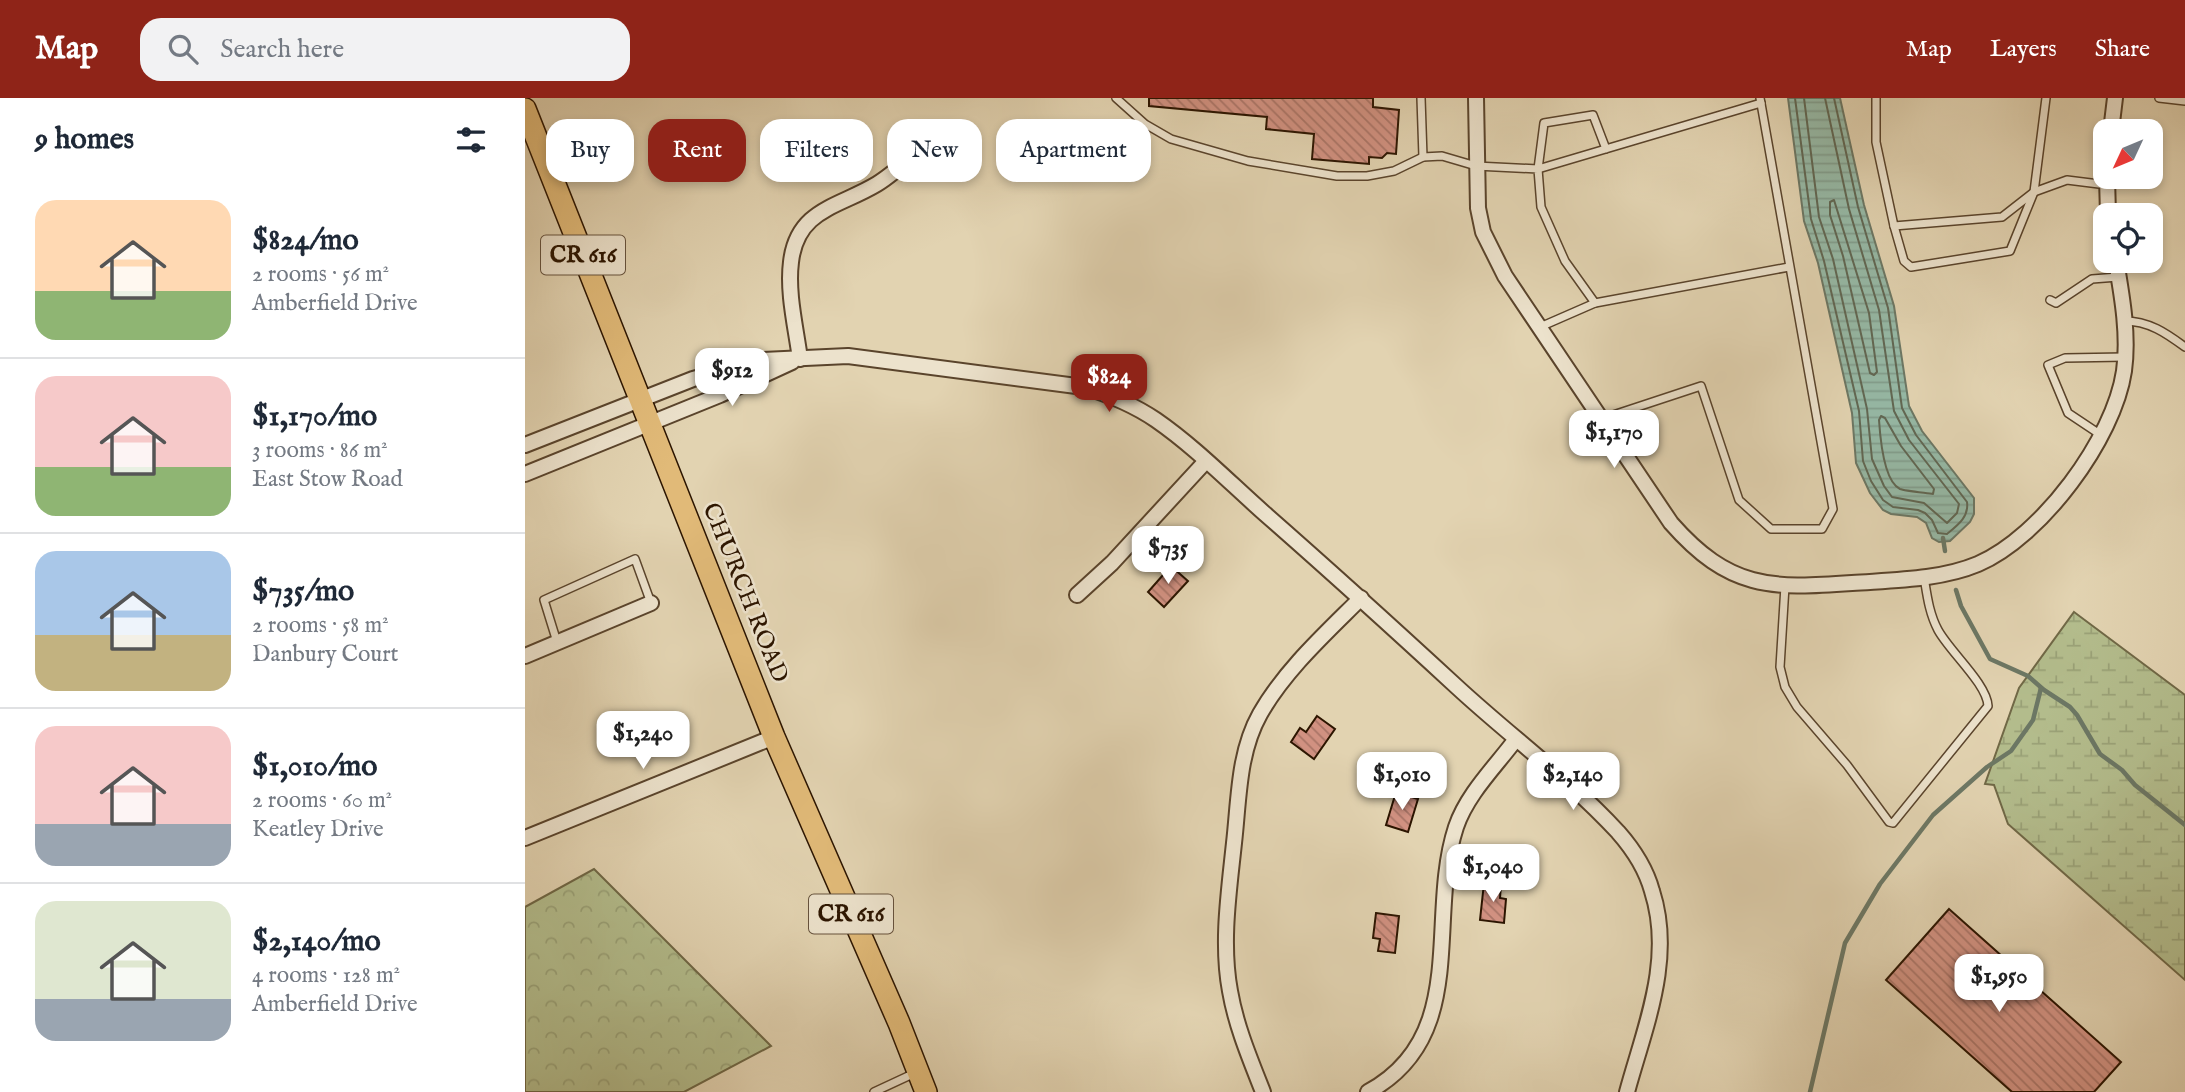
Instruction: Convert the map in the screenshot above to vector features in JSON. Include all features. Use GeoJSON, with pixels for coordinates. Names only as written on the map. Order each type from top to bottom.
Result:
{"type":"FeatureCollection","features":[{"type":"Feature","properties":{"kind":"main road","name":"CHURCH ROAD"},"geometry":{"type":"LineString","coordinates":[[525,109],[773,737],[899,1023],[926,1092]]}},
{"type":"Feature","properties":{"kind":"street"},"geometry":{"type":"LineString","coordinates":[[1476,98],[1478,208],[1483,232],[1506,276],[1671,523],[1700,553],[1736,575],[1756,582],[1785,586],[1842,584],[1924,576],[1967,568],[1996,555],[2031,528],[2061,494],[2102,435],[2120,393],[2125,357],[2118,273]]}},
{"type":"Feature","properties":{"kind":"street"},"geometry":{"type":"LineString","coordinates":[[2112,119],[2115,98]]}},
{"type":"Feature","properties":{"kind":"street"},"geometry":{"type":"LineString","coordinates":[[800,359],[790,279],[792,256],[799,235],[819,212],[879,183],[887,176]]}},
{"type":"Feature","properties":{"kind":"street"},"geometry":{"type":"LineString","coordinates":[[525,445],[693,379],[744,363],[825,355],[881,359],[1084,387],[1109,395],[1144,412],[1206,461],[1361,597],[1570,786],[1633,851],[1652,889],[1661,932],[1654,998],[1627,1092]]}},
{"type":"Feature","properties":{"kind":"street"},"geometry":{"type":"LineString","coordinates":[[525,474],[720,395],[800,359]]}},
{"type":"Feature","properties":{"kind":"street"},"geometry":{"type":"LineString","coordinates":[[1077,595],[1112,563],[1206,461]]}},
{"type":"Feature","properties":{"kind":"street"},"geometry":{"type":"LineString","coordinates":[[1263,1092],[1235,1014],[1227,972],[1230,886],[1243,766],[1252,731],[1268,700],[1311,648],[1361,597]]}},
{"type":"Feature","properties":{"kind":"street"},"geometry":{"type":"LineString","coordinates":[[525,656],[651,603]]}},
{"type":"Feature","properties":{"kind":"street"},"geometry":{"type":"LineString","coordinates":[[525,838],[773,737]]}},
{"type":"Feature","properties":{"kind":"street"},"geometry":{"type":"LineString","coordinates":[[1368,1092],[1409,1061],[1423,1038],[1437,989],[1449,858],[1457,825],[1463,810],[1516,739]]}},
{"type":"Feature","properties":{"kind":"lane"},"geometry":{"type":"LineString","coordinates":[[1116,98],[1145,124],[1171,139],[1248,161],[1347,176],[1367,176],[1394,171],[1423,157],[1442,156],[1476,166],[1538,169],[1760,101],[1833,509],[1822,529],[1771,529],[1739,500],[1700,386],[1600,419]]}},
{"type":"Feature","properties":{"kind":"lane"},"geometry":{"type":"LineString","coordinates":[[1420,98],[1423,157]]}},
{"type":"Feature","properties":{"kind":"lane"},"geometry":{"type":"LineString","coordinates":[[1876,98],[1876,142],[1894,226],[1904,261],[1911,267],[2010,251],[2034,192],[2046,98]]}},
{"type":"Feature","properties":{"kind":"lane"},"geometry":{"type":"LineString","coordinates":[[2159,98],[2185,102]]}},
{"type":"Feature","properties":{"kind":"lane"},"geometry":{"type":"LineString","coordinates":[[1595,303],[1565,261],[1541,207],[1538,169],[1544,123],[1593,115],[1606,149]]}},
{"type":"Feature","properties":{"kind":"lane"},"geometry":{"type":"LineString","coordinates":[[1894,226],[2002,217],[2034,192],[2067,180],[2093,181]]}},
{"type":"Feature","properties":{"kind":"lane"},"geometry":{"type":"LineString","coordinates":[[1539,327],[1595,303],[1789,267]]}},
{"type":"Feature","properties":{"kind":"lane"},"geometry":{"type":"LineString","coordinates":[[2050,300],[2056,303],[2092,279],[2119,277]]}},
{"type":"Feature","properties":{"kind":"lane"},"geometry":{"type":"LineString","coordinates":[[2124,321],[2141,321],[2167,333],[2185,347]]}},
{"type":"Feature","properties":{"kind":"lane"},"geometry":{"type":"LineString","coordinates":[[2102,435],[2067,413],[2048,365],[2064,358],[2125,357]]}},
{"type":"Feature","properties":{"kind":"lane"},"geometry":{"type":"LineString","coordinates":[[557,642],[544,600],[635,559],[651,603]]}},
{"type":"Feature","properties":{"kind":"lane"},"geometry":{"type":"LineString","coordinates":[[1785,586],[1780,667],[1784,687],[1797,707],[1823,735],[1893,823],[1988,706],[1986,692],[1936,627],[1930,611],[1924,576]]}},
{"type":"Feature","properties":{"kind":"lane"},"geometry":{"type":"LineString","coordinates":[[874,1092],[918,1072]]}},
{"type":"Feature","properties":{"kind":"green space"},"geometry":{"type":"Polygon","coordinates":[[[2074,612],[2185,695],[2185,980],[2008,824],[1994,785],[1985,784],[2019,688],[2074,612]]]}},
{"type":"Feature","properties":{"kind":"green space"},"geometry":{"type":"Polygon","coordinates":[[[594,869],[771,1046],[684,1092],[525,1092],[525,907],[594,869]]]}},
{"type":"Feature","properties":{"kind":"water"},"geometry":{"type":"Polygon","coordinates":[[[1788,98],[1840,98],[1864,205],[1894,306],[1909,406],[1922,431],[1974,498],[1974,514],[1970,522],[1950,541],[1939,542],[1932,538],[1926,523],[1917,517],[1891,514],[1883,510],[1870,493],[1856,463],[1852,413],[1818,263],[1804,221],[1788,98]]]}},
{"type":"Feature","properties":{"kind":"building"},"geometry":{"type":"Polygon","coordinates":[[[1149,98],[1373,98],[1373,107],[1399,110],[1396,154],[1387,153],[1382,158],[1369,157],[1369,164],[1312,159],[1314,134],[1266,129],[1267,117],[1149,106],[1149,98]]]}},
{"type":"Feature","properties":{"kind":"building"},"geometry":{"type":"Polygon","coordinates":[[[1171,566],[1188,581],[1164,607],[1148,592],[1171,566]]]}},
{"type":"Feature","properties":{"kind":"building"},"geometry":{"type":"Polygon","coordinates":[[[1317,716],[1335,729],[1314,759],[1291,742],[1300,728],[1306,732],[1317,716]]]}},
{"type":"Feature","properties":{"kind":"building"},"geometry":{"type":"Polygon","coordinates":[[[662,721],[670,741],[634,755],[626,735],[662,721]]]}},
{"type":"Feature","properties":{"kind":"building"},"geometry":{"type":"Polygon","coordinates":[[[1396,792],[1418,799],[1408,832],[1386,825],[1396,792]]]}},
{"type":"Feature","properties":{"kind":"building"},"geometry":{"type":"Polygon","coordinates":[[[1484,883],[1501,885],[1500,898],[1506,899],[1504,923],[1480,920],[1484,883]]]}},
{"type":"Feature","properties":{"kind":"building"},"geometry":{"type":"Polygon","coordinates":[[[1949,909],[2121,1062],[2094,1092],[2012,1092],[1886,980],[1949,909]]]}},
{"type":"Feature","properties":{"kind":"building"},"geometry":{"type":"Polygon","coordinates":[[[1376,913],[1399,916],[1395,953],[1378,951],[1380,939],[1373,938],[1376,913]]]}},
{"type":"Feature","properties":{"kind":"waterway"},"geometry":{"type":"LineString","coordinates":[[1943,538],[1945,551]]}},
{"type":"Feature","properties":{"kind":"waterway"},"geometry":{"type":"LineString","coordinates":[[1956,590],[1961,606],[1990,659],[2028,676],[2070,707],[2100,754],[2185,825]]}},
{"type":"Feature","properties":{"kind":"waterway"},"geometry":{"type":"LineString","coordinates":[[1810,1092],[1845,943],[1880,884],[1933,815],[1987,767],[2011,751],[2033,720],[2041,688]]}}]}
